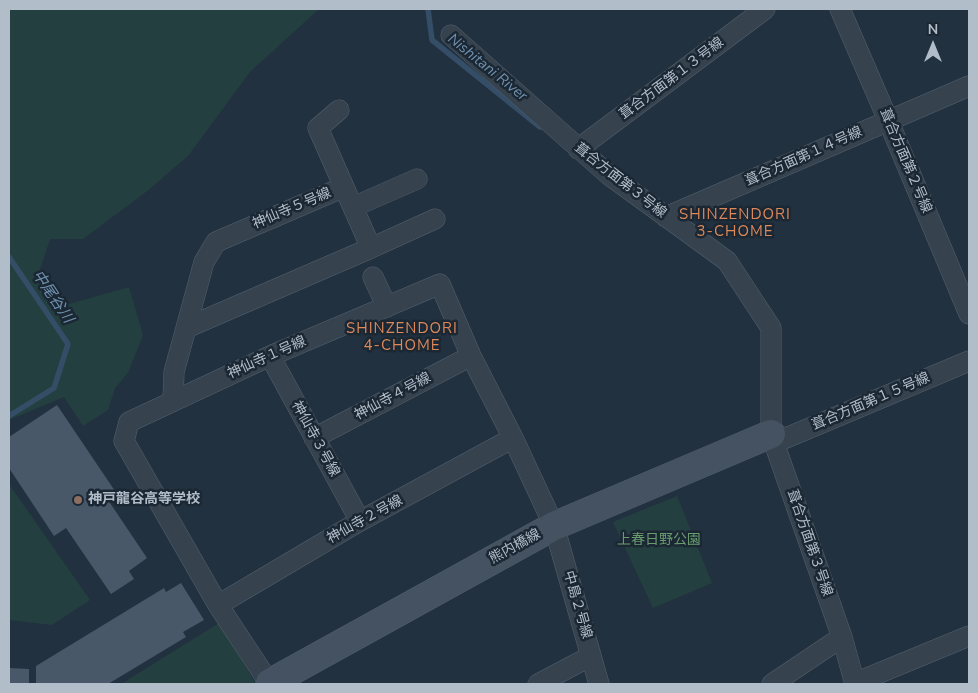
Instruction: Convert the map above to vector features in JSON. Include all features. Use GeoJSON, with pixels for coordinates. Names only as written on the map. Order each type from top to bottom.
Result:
{"type":"FeatureCollection","features":[{"type":"Feature","properties":{"kind":"street","name":"葺合方面第１３号線"},"geometry":{"type":"LineString","coordinates":[[578,149],[765,9]]}},
{"type":"Feature","properties":{"kind":"street","name":"葺合方面第２号線"},"geometry":{"type":"LineString","coordinates":[[840,9],[969,314]]}},
{"type":"Feature","properties":{"kind":"street","name":"葺合方面第３号線"},"geometry":{"type":"LineString","coordinates":[[451,35],[609,176],[727,261],[771,328],[772,434],[842,637],[855,683]]}},
{"type":"Feature","properties":{"kind":"street","name":"葺合方面第１４号線"},"geometry":{"type":"LineString","coordinates":[[666,217],[969,86]]}},
{"type":"Feature","properties":{"kind":"street"},"geometry":{"type":"LineString","coordinates":[[339,110],[318,128],[344,187]]}},
{"type":"Feature","properties":{"kind":"street"},"geometry":{"type":"LineString","coordinates":[[353,208],[417,179]]}},
{"type":"Feature","properties":{"kind":"street","name":"神仙寺５号線"},"geometry":{"type":"LineString","coordinates":[[173,400],[174,372],[204,262],[216,242],[344,187],[371,248]]}},
{"type":"Feature","properties":{"kind":"street"},"geometry":{"type":"LineString","coordinates":[[186,328],[435,219]]}},
{"type":"Feature","properties":{"kind":"street"},"geometry":{"type":"LineString","coordinates":[[373,277],[387,306]]}},
{"type":"Feature","properties":{"kind":"street","name":"神仙寺１号線"},"geometry":{"type":"LineString","coordinates":[[270,684],[218,605],[124,441],[129,422],[270,356],[440,284],[471,356],[513,438],[554,526]]}},
{"type":"Feature","properties":{"kind":"street","name":"神仙寺３号線"},"geometry":{"type":"LineString","coordinates":[[270,356],[360,521]]}},
{"type":"Feature","properties":{"kind":"street","name":"神仙寺４号線"},"geometry":{"type":"LineString","coordinates":[[314,438],[471,356]]}},
{"type":"Feature","properties":{"kind":"street","name":"葺合方面第１５号線"},"geometry":{"type":"LineString","coordinates":[[772,434],[786,438],[969,361]]}},
{"type":"Feature","properties":{"kind":"street","name":"熊内橋線"},"geometry":{"type":"LineString","coordinates":[[270,684],[554,526],[772,434]]}},
{"type":"Feature","properties":{"kind":"street","name":"神仙寺２号線"},"geometry":{"type":"LineString","coordinates":[[218,605],[360,521],[513,438]]}},
{"type":"Feature","properties":{"kind":"street","name":"中島２号線"},"geometry":{"type":"LineString","coordinates":[[554,526],[599,684]]}},
{"type":"Feature","properties":{"kind":"street"},"geometry":{"type":"LineString","coordinates":[[855,683],[969,636]]}},
{"type":"Feature","properties":{"kind":"street"},"geometry":{"type":"LineString","coordinates":[[772,684],[842,637]]}},
{"type":"Feature","properties":{"kind":"street"},"geometry":{"type":"LineString","coordinates":[[538,684],[591,656]]}},
{"type":"Feature","properties":{"kind":"green space"},"geometry":{"type":"Polygon","coordinates":[[[9,9],[319,9],[250,72],[188,156],[146,192],[83,239],[50,239],[36,282],[69,304],[129,287],[143,335],[128,373],[115,388],[108,410],[83,426],[64,397],[9,420],[9,9]]]}},
{"type":"Feature","properties":{"kind":"green space"},"geometry":{"type":"Polygon","coordinates":[[[9,484],[90,600],[52,625],[9,620],[9,484]]]}},
{"type":"Feature","properties":{"kind":"green space","name":"上春日野公園"},"geometry":{"type":"Polygon","coordinates":[[[677,496],[712,583],[653,608],[613,522],[677,496]]]}},
{"type":"Feature","properties":{"kind":"green space"},"geometry":{"type":"Polygon","coordinates":[[[219,623],[256,684],[121,684],[219,623]]]}},
{"type":"Feature","properties":{"kind":"building"},"geometry":{"type":"Polygon","coordinates":[[[57,405],[117,494],[108,500],[147,558],[129,571],[134,579],[111,594],[66,528],[54,536],[9,468],[9,437],[57,405]]]}},
{"type":"Feature","properties":{"kind":"building"},"geometry":{"type":"Polygon","coordinates":[[[181,583],[204,620],[183,632],[186,637],[108,684],[36,684],[36,666],[164,588],[166,592],[181,583]]]}},
{"type":"Feature","properties":{"kind":"building"},"geometry":{"type":"Polygon","coordinates":[[[9,668],[29,669],[29,684],[9,684],[9,668]]]}},
{"type":"Feature","properties":{"kind":"waterway","name":"Nishitani River"},"geometry":{"type":"LineString","coordinates":[[428,9],[432,40],[540,127]]}},
{"type":"Feature","properties":{"kind":"waterway","name":"中尾谷川"},"geometry":{"type":"LineString","coordinates":[[9,257],[68,344],[54,388],[9,416]]}},
{"type":"Feature","properties":{"kind":"place","name":"神戸龍谷高等学校"},"geometry":{"type":"Point","coordinates":[78,500]}},
{"type":"Feature","properties":{"kind":"district","name":"SHINZENDORI 3-CHOME"},"geometry":{"type":"Point","coordinates":[735,224]}},
{"type":"Feature","properties":{"kind":"district","name":"SHINZENDORI 4-CHOME"},"geometry":{"type":"Point","coordinates":[402,338]}}]}
